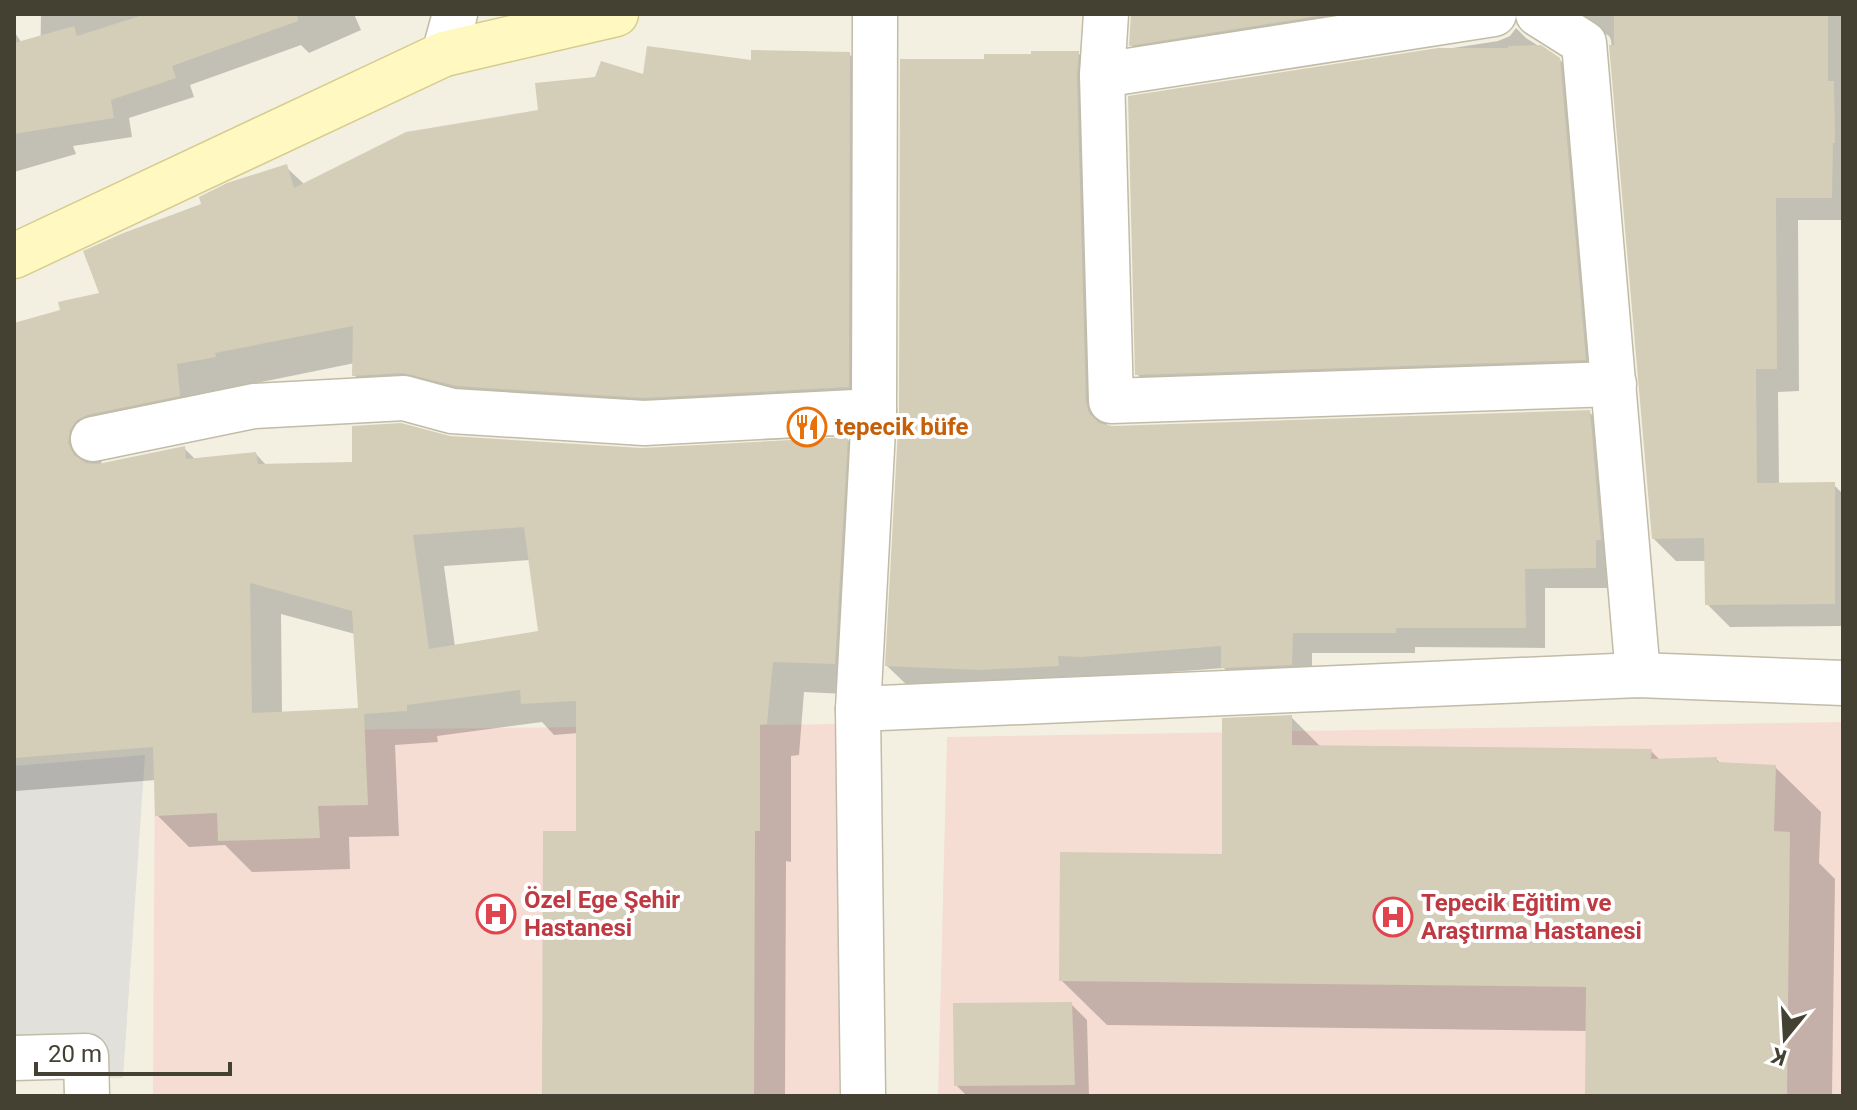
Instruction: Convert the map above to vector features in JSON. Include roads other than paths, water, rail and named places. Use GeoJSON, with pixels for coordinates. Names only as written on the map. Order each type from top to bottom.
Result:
{"type":"FeatureCollection","features":[{"type":"Feature","properties":{"kind":"street"},"geometry":{"type":"LineString","coordinates":[[14,256],[449,34],[616,14]]}},
{"type":"Feature","properties":{"kind":"street"},"geometry":{"type":"LineString","coordinates":[[863,1096],[858,709],[874,411],[875,14]]}},
{"type":"Feature","properties":{"kind":"street"},"geometry":{"type":"LineString","coordinates":[[1106,14],[1102,75],[1111,401],[1614,384]]}},
{"type":"Feature","properties":{"kind":"street"},"geometry":{"type":"LineString","coordinates":[[1102,75],[1494,14]]}},
{"type":"Feature","properties":{"kind":"street"},"geometry":{"type":"LineString","coordinates":[[1538,14],[1584,43],[1638,675]]}},
{"type":"Feature","properties":{"kind":"street"},"geometry":{"type":"LineString","coordinates":[[93,439],[254,406],[404,398],[452,411],[644,423],[874,411]]}},
{"type":"Feature","properties":{"kind":"street"},"geometry":{"type":"LineString","coordinates":[[858,709],[1638,675],[1843,683]]}},
{"type":"Feature","properties":{"kind":"street"},"geometry":{"type":"LineString","coordinates":[[14,1058],[86,1056],[87,1096]]}},
{"type":"Feature","properties":{"kind":"place","name":"tepecik büfe"},"geometry":{"type":"Point","coordinates":[807,427]}},
{"type":"Feature","properties":{"kind":"place","name":"Özel Ege Şehir Hastanesi"},"geometry":{"type":"Point","coordinates":[496,914]}},
{"type":"Feature","properties":{"kind":"place","name":"Tepecik Eğitim ve Araştırma Hastanesi"},"geometry":{"type":"Point","coordinates":[1393,917]}}]}
